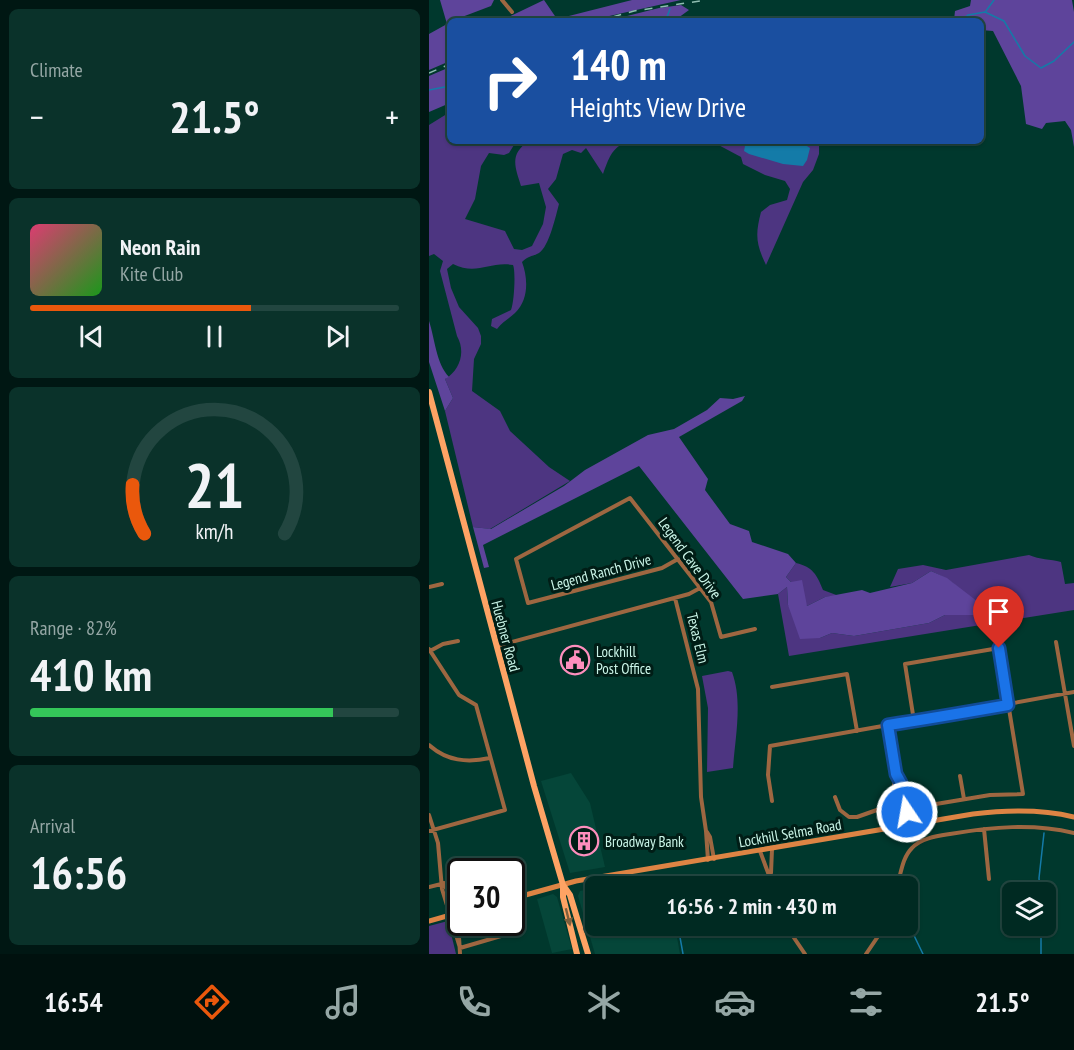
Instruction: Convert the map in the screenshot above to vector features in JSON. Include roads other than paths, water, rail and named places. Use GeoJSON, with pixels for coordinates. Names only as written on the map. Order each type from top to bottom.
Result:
{"type":"FeatureCollection","features":[{"type":"Feature","properties":{"kind":"main road","name":"Huebner Road"},"geometry":{"type":"LineString","coordinates":[[429,392],[534,786],[563,885],[563,897],[577,954]]}},
{"type":"Feature","properties":{"kind":"main road","name":"Lockhill Selma Road"},"geometry":{"type":"LineString","coordinates":[[525,894],[563,885],[711,859],[1003,811],[1032,811],[1074,817]]}},
{"type":"Feature","properties":{"kind":"main road","name":"Huebner Road"},"geometry":{"type":"LineString","coordinates":[[563,885],[570,895],[588,954]]}},
{"type":"Feature","properties":{"kind":"main road"},"geometry":{"type":"LineString","coordinates":[[429,921],[447,916]]}},
{"type":"Feature","properties":{"kind":"street"},"geometry":{"type":"LineString","coordinates":[[502,0],[511,12]]}},
{"type":"Feature","properties":{"kind":"street","name":"Legend Cave Drive"},"geometry":{"type":"LineString","coordinates":[[528,603],[516,559],[630,498],[711,602],[721,637],[755,629]]}},
{"type":"Feature","properties":{"kind":"street","name":"Legend Ranch Drive"},"geometry":{"type":"LineString","coordinates":[[528,603],[661,568],[678,559]]}},
{"type":"Feature","properties":{"kind":"street"},"geometry":{"type":"LineString","coordinates":[[429,587],[442,584]]}},
{"type":"Feature","properties":{"kind":"street"},"geometry":{"type":"LineString","coordinates":[[675,598],[694,593],[700,588]]}},
{"type":"Feature","properties":{"kind":"street","name":"Texas Elm"},"geometry":{"type":"LineString","coordinates":[[497,646],[675,598],[698,689],[701,797],[711,859]]}},
{"type":"Feature","properties":{"kind":"street"},"geometry":{"type":"LineString","coordinates":[[432,830],[505,810],[476,705],[459,695],[430,650],[458,640]]}},
{"type":"Feature","properties":{"kind":"street"},"geometry":{"type":"LineString","coordinates":[[1056,642],[1074,746]]}},
{"type":"Feature","properties":{"kind":"street"},"geometry":{"type":"LineString","coordinates":[[835,797],[840,810],[849,817],[863,816],[883,807],[905,802],[936,804],[1023,794],[999,648],[905,664],[914,721]]}},
{"type":"Feature","properties":{"kind":"street"},"geometry":{"type":"LineString","coordinates":[[772,687],[847,674],[857,731]]}},
{"type":"Feature","properties":{"kind":"street"},"geometry":{"type":"LineString","coordinates":[[772,801],[768,775],[770,746],[939,718],[1074,692]]}},
{"type":"Feature","properties":{"kind":"street"},"geometry":{"type":"LineString","coordinates":[[888,725],[901,827]]}},
{"type":"Feature","properties":{"kind":"street"},"geometry":{"type":"LineString","coordinates":[[429,745],[442,755],[460,761],[490,758]]}},
{"type":"Feature","properties":{"kind":"street"},"geometry":{"type":"LineString","coordinates":[[896,774],[901,783],[910,825]]}},
{"type":"Feature","properties":{"kind":"street"},"geometry":{"type":"LineString","coordinates":[[960,776],[964,799]]}},
{"type":"Feature","properties":{"kind":"street"},"geometry":{"type":"LineString","coordinates":[[429,815],[438,843],[439,867],[447,894]]}},
{"type":"Feature","properties":{"kind":"street"},"geometry":{"type":"LineString","coordinates":[[900,876],[907,855],[917,844],[937,836],[1018,826],[1074,833]]}},
{"type":"Feature","properties":{"kind":"street"},"geometry":{"type":"LineString","coordinates":[[984,829],[989,879]]}},
{"type":"Feature","properties":{"kind":"street"},"geometry":{"type":"LineString","coordinates":[[770,876],[772,849]]}},
{"type":"Feature","properties":{"kind":"street"},"geometry":{"type":"LineString","coordinates":[[760,851],[770,876]]}},
{"type":"Feature","properties":{"kind":"street"},"geometry":{"type":"LineString","coordinates":[[429,887],[447,883]]}},
{"type":"Feature","properties":{"kind":"street"},"geometry":{"type":"LineString","coordinates":[[458,936],[460,951],[503,936]]}},
{"type":"Feature","properties":{"kind":"street"},"geometry":{"type":"LineString","coordinates":[[793,936],[805,954]]}},
{"type":"Feature","properties":{"kind":"street"},"geometry":{"type":"LineString","coordinates":[[866,954],[878,936]]}},
{"type":"Feature","properties":{"kind":"water"},"geometry":{"type":"Polygon","coordinates":[[[745,144],[804,144],[810,148],[803,166],[783,164],[744,151],[745,144]]]}},
{"type":"Feature","properties":{"kind":"waterway"},"geometry":{"type":"LineString","coordinates":[[986,11],[994,0]]}},
{"type":"Feature","properties":{"kind":"waterway"},"geometry":{"type":"LineString","coordinates":[[667,17],[670,9]]}},
{"type":"Feature","properties":{"kind":"waterway"},"geometry":{"type":"LineString","coordinates":[[964,18],[985,12],[1004,21],[1025,56],[1041,68],[1054,61],[1074,42]]}},
{"type":"Feature","properties":{"kind":"waterway"},"geometry":{"type":"LineString","coordinates":[[429,90],[447,87]]}},
{"type":"Feature","properties":{"kind":"waterway"},"geometry":{"type":"LineString","coordinates":[[1039,882],[1044,833]]}},
{"type":"Feature","properties":{"kind":"waterway"},"geometry":{"type":"LineString","coordinates":[[680,936],[683,954]]}},
{"type":"Feature","properties":{"kind":"waterway"},"geometry":{"type":"LineString","coordinates":[[914,936],[923,954]]}},
{"type":"Feature","properties":{"kind":"waterway"},"geometry":{"type":"LineString","coordinates":[[1041,936],[1041,954]]}},
{"type":"Feature","properties":{"kind":"railway"},"geometry":{"type":"LineString","coordinates":[[609,18],[634,11],[706,0]]}},
{"type":"Feature","properties":{"kind":"railway"},"geometry":{"type":"LineString","coordinates":[[429,73],[447,65]]}},
{"type":"Feature","properties":{"kind":"place","name":"Lockhill Post Office"},"geometry":{"type":"Point","coordinates":[575,660]}},
{"type":"Feature","properties":{"kind":"place","name":"Broadway Bank"},"geometry":{"type":"Point","coordinates":[584,841]}}]}
